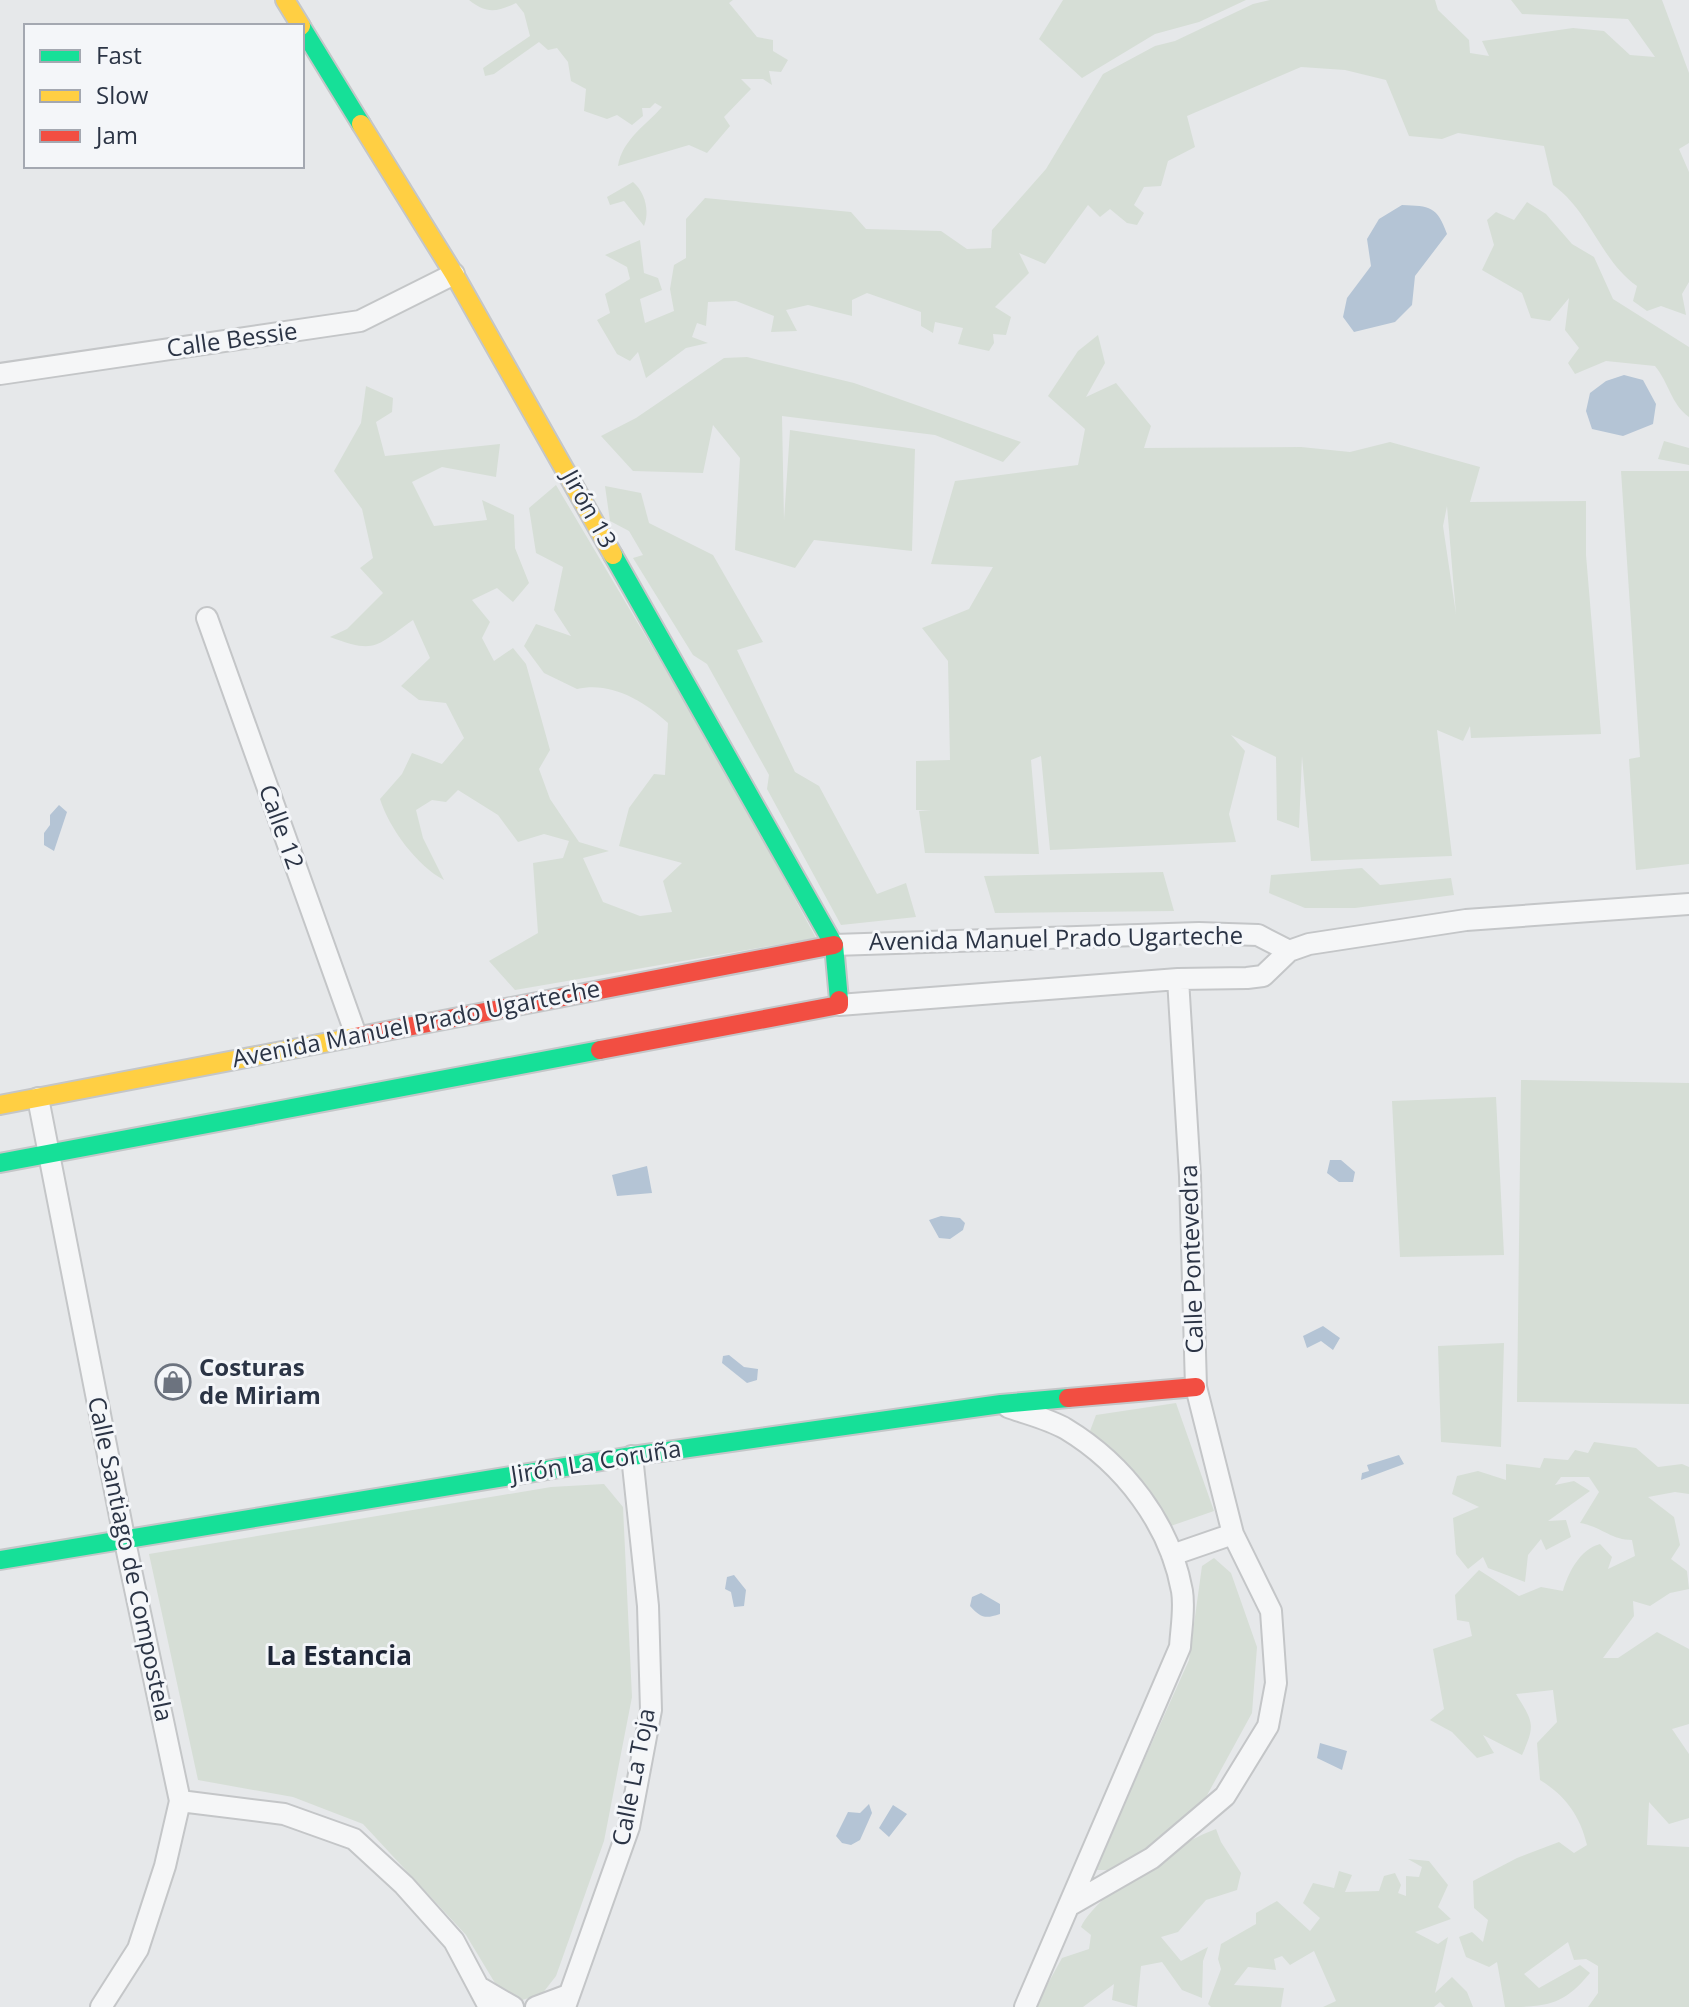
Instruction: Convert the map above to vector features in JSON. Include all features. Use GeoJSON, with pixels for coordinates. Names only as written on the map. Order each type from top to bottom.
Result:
{"type":"FeatureCollection","features":[{"type":"Feature","properties":{"kind":"street","name":"Jirón 13"},"geometry":{"type":"LineString","coordinates":[[285,0],[299,24]]}},
{"type":"Feature","properties":{"kind":"street","name":"Jirón 13"},"geometry":{"type":"LineString","coordinates":[[304,32],[454,274],[834,945],[839,1005]]}},
{"type":"Feature","properties":{"kind":"street","name":"Calle Bessie"},"geometry":{"type":"LineString","coordinates":[[0,374],[360,321],[454,274]]}},
{"type":"Feature","properties":{"kind":"street","name":"Calle 12"},"geometry":{"type":"LineString","coordinates":[[207,618],[356,1035]]}},
{"type":"Feature","properties":{"kind":"street"},"geometry":{"type":"LineString","coordinates":[[1289,951],[1309,944],[1466,920],[1689,904]]}},
{"type":"Feature","properties":{"kind":"street","name":"Avenida Manuel Prado Ugarteche"},"geometry":{"type":"LineString","coordinates":[[0,1105],[834,945],[1199,933],[1258,935],[1289,951],[1263,976],[1178,979],[839,1005],[0,1163]]}},
{"type":"Feature","properties":{"kind":"street","name":"Calle Pontevedra"},"geometry":{"type":"LineString","coordinates":[[1072,1904],[1152,1858],[1225,1796],[1268,1726],[1276,1683],[1271,1611],[1233,1534],[1196,1387],[1190,1176],[1178,979]]}},
{"type":"Feature","properties":{"kind":"street","name":"Calle Santiago de Compostela"},"geometry":{"type":"LineString","coordinates":[[38,1098],[124,1537],[180,1801],[165,1866],[138,1949],[101,2007]]}},
{"type":"Feature","properties":{"kind":"street","name":"Jirón La Coruña"},"geometry":{"type":"LineString","coordinates":[[0,1560],[124,1537],[632,1456],[1001,1404],[1196,1387]]}},
{"type":"Feature","properties":{"kind":"street"},"geometry":{"type":"LineString","coordinates":[[1001,1404],[1064,1428],[1109,1460],[1148,1506],[1172,1555],[1183,1594],[1180,1647],[1072,1904],[1025,2007]]}},
{"type":"Feature","properties":{"kind":"street","name":"Calle La Toja"},"geometry":{"type":"LineString","coordinates":[[536,2007],[566,2001],[629,1827],[651,1710],[648,1606],[632,1456]]}},
{"type":"Feature","properties":{"kind":"street"},"geometry":{"type":"LineString","coordinates":[[1172,1555],[1233,1534]]}},
{"type":"Feature","properties":{"kind":"street"},"geometry":{"type":"LineString","coordinates":[[180,1801],[284,1814],[354,1839],[404,1885],[454,1941],[486,1998],[513,2007]]}},
{"type":"Feature","properties":{"kind":"shaded area"},"geometry":{"type":"Polygon","coordinates":[[[469,0],[733,0],[729,3],[757,37],[773,40],[773,51],[788,60],[781,72],[769,71],[772,85],[763,79],[741,79],[751,89],[724,117],[730,126],[707,153],[689,145],[618,166],[629,141],[662,107],[655,103],[650,108],[642,108],[643,116],[632,125],[617,115],[607,119],[584,111],[586,89],[571,81],[568,62],[557,48],[548,50],[539,42],[494,74],[485,76],[483,68],[530,36],[524,13],[516,3],[492,10],[481,8],[469,0]]]}},
{"type":"Feature","properties":{"kind":"shaded area"},"geometry":{"type":"Polygon","coordinates":[[[1063,0],[1246,0],[1199,22],[1155,34],[1082,78],[1039,39],[1063,0]]]}},
{"type":"Feature","properties":{"kind":"shaded area"},"geometry":{"type":"Polygon","coordinates":[[[1270,0],[1435,0],[1438,10],[1469,40],[1470,53],[1489,56],[1482,41],[1573,28],[1604,31],[1630,55],[1655,57],[1628,19],[1522,14],[1511,0],[1662,0],[1689,73],[1689,143],[1679,149],[1689,172],[1689,282],[1682,294],[1686,315],[1661,306],[1647,311],[1633,301],[1637,286],[1613,263],[1577,208],[1553,185],[1544,146],[1458,133],[1442,139],[1409,136],[1386,80],[1345,70],[1301,67],[1187,116],[1195,147],[1168,161],[1161,186],[1144,187],[1134,205],[1144,213],[1137,225],[1127,223],[1110,209],[1100,217],[1088,205],[1045,264],[1019,253],[1029,273],[995,307],[1011,317],[1006,335],[993,334],[994,343],[989,351],[958,344],[963,328],[935,322],[933,333],[921,326],[921,312],[867,293],[852,300],[852,316],[808,305],[786,310],[797,331],[771,332],[774,316],[736,301],[708,302],[706,326],[697,323],[692,337],[708,343],[686,348],[646,378],[638,352],[630,361],[617,354],[597,320],[610,313],[605,294],[630,279],[627,267],[605,255],[640,240],[644,273],[658,278],[662,290],[640,299],[645,323],[674,311],[670,289],[674,265],[686,258],[686,219],[705,198],[851,212],[866,229],[941,231],[967,249],[991,248],[992,230],[1046,169],[1103,74],[1155,46],[1175,41],[1253,4],[1270,0]]]}},
{"type":"Feature","properties":{"kind":"shaded area"},"geometry":{"type":"Polygon","coordinates":[[[633,182],[645,202],[644,226],[624,201],[610,205],[607,197],[633,182]]]}},
{"type":"Feature","properties":{"kind":"shaded area"},"geometry":{"type":"Polygon","coordinates":[[[1527,202],[1546,214],[1572,244],[1594,257],[1613,299],[1689,347],[1689,417],[1678,406],[1655,366],[1606,361],[1575,374],[1568,363],[1579,348],[1565,330],[1569,298],[1550,321],[1531,318],[1522,293],[1482,270],[1494,245],[1487,220],[1496,212],[1514,220],[1527,202]]]}},
{"type":"Feature","properties":{"kind":"shaded area"},"geometry":{"type":"Polygon","coordinates":[[[1098,335],[1105,363],[1086,397],[1116,383],[1151,426],[1144,448],[1301,447],[1350,452],[1390,442],[1480,467],[1470,502],[1586,501],[1586,555],[1601,734],[1471,738],[1470,726],[1463,741],[1437,730],[1452,856],[1311,861],[1302,756],[1299,828],[1277,820],[1276,757],[1231,735],[1245,751],[1229,814],[1236,842],[1050,850],[1041,756],[1031,760],[1039,854],[925,853],[919,811],[931,810],[916,810],[916,761],[950,760],[948,661],[922,628],[969,609],[993,567],[931,564],[955,481],[1078,465],[1085,429],[1048,396],[1078,351],[1098,335]],[[1447,506],[1443,526],[1456,614],[1447,506]]]}},
{"type":"Feature","properties":{"kind":"shaded area"},"geometry":{"type":"Polygon","coordinates":[[[747,357],[854,383],[1021,442],[1003,462],[935,435],[782,416],[784,520],[790,430],[915,449],[912,551],[814,540],[795,568],[735,550],[740,458],[713,425],[703,473],[633,471],[601,436],[636,418],[724,358],[747,357]]]}},
{"type":"Feature","properties":{"kind":"shaded area"},"geometry":{"type":"Polygon","coordinates":[[[366,386],[393,398],[392,412],[376,422],[385,456],[500,444],[496,477],[442,467],[412,482],[434,526],[487,520],[482,500],[514,515],[515,548],[529,583],[513,602],[497,588],[472,600],[490,622],[482,638],[494,661],[513,648],[526,664],[550,750],[539,769],[550,799],[579,842],[609,851],[583,858],[603,902],[640,916],[672,912],[663,881],[682,863],[619,846],[629,808],[654,774],[665,775],[668,723],[626,694],[602,688],[577,689],[544,673],[524,646],[536,624],[571,636],[554,610],[563,567],[536,553],[529,508],[556,485],[725,770],[816,938],[515,990],[489,961],[538,933],[533,863],[563,858],[569,841],[544,834],[518,842],[498,815],[458,790],[446,802],[432,800],[416,810],[423,838],[444,880],[414,856],[384,810],[380,799],[402,774],[412,753],[442,764],[464,738],[446,703],[419,700],[401,686],[430,658],[413,620],[374,645],[357,645],[330,637],[347,629],[383,593],[360,568],[373,558],[362,509],[334,471],[361,423],[366,386]]]}},
{"type":"Feature","properties":{"kind":"shaded area"},"geometry":{"type":"Polygon","coordinates":[[[1664,441],[1689,448],[1689,465],[1658,459],[1664,441]]]}},
{"type":"Feature","properties":{"kind":"shaded area"},"geometry":{"type":"Polygon","coordinates":[[[1621,471],[1689,471],[1689,864],[1636,870],[1629,759],[1640,757],[1621,471]]]}},
{"type":"Feature","properties":{"kind":"shaded area"},"geometry":{"type":"Polygon","coordinates":[[[605,486],[641,493],[649,523],[713,555],[763,642],[737,650],[795,772],[819,786],[877,894],[906,883],[916,917],[841,925],[767,789],[769,775],[707,664],[693,655],[633,558],[643,555],[629,531],[610,521],[605,486]]]}},
{"type":"Feature","properties":{"kind":"shaded area"},"geometry":{"type":"Polygon","coordinates":[[[1362,868],[1380,885],[1451,878],[1454,895],[1355,908],[1305,908],[1269,893],[1271,875],[1362,868]]]}},
{"type":"Feature","properties":{"kind":"shaded area"},"geometry":{"type":"Polygon","coordinates":[[[1163,872],[1174,911],[995,913],[984,876],[1163,872]]]}},
{"type":"Feature","properties":{"kind":"shaded area"},"geometry":{"type":"Polygon","coordinates":[[[1521,1080],[1689,1083],[1689,1404],[1517,1402],[1521,1080]]]}},
{"type":"Feature","properties":{"kind":"shaded area"},"geometry":{"type":"Polygon","coordinates":[[[1496,1097],[1504,1255],[1400,1257],[1392,1101],[1496,1097]]]}},
{"type":"Feature","properties":{"kind":"shaded area"},"geometry":{"type":"Polygon","coordinates":[[[1504,1343],[1501,1447],[1441,1442],[1438,1346],[1504,1343]]]}},
{"type":"Feature","properties":{"kind":"shaded area"},"geometry":{"type":"Polygon","coordinates":[[[1176,1403],[1214,1511],[1165,1528],[1090,1431],[1096,1415],[1176,1403]]]}},
{"type":"Feature","properties":{"kind":"shaded area"},"geometry":{"type":"Polygon","coordinates":[[[1594,1442],[1636,1448],[1658,1467],[1682,1464],[1689,1467],[1689,1494],[1675,1492],[1648,1497],[1674,1517],[1680,1545],[1671,1559],[1687,1571],[1689,1589],[1670,1593],[1650,1606],[1633,1601],[1634,1616],[1603,1658],[1618,1658],[1657,1632],[1689,1649],[1689,1724],[1672,1729],[1689,1754],[1689,1818],[1669,1824],[1649,1802],[1647,1845],[1689,1847],[1689,2007],[1588,2007],[1598,1993],[1598,1966],[1586,1959],[1574,1960],[1568,1942],[1524,1974],[1539,1988],[1580,1965],[1590,1973],[1580,1984],[1552,2002],[1505,2007],[1497,1962],[1489,1967],[1466,1957],[1459,1937],[1472,1932],[1483,1942],[1488,1920],[1474,1908],[1473,1881],[1517,1858],[1559,1842],[1574,1853],[1587,1845],[1571,1808],[1540,1780],[1537,1743],[1557,1722],[1553,1690],[1516,1694],[1531,1723],[1522,1755],[1483,1735],[1494,1753],[1477,1758],[1452,1732],[1430,1720],[1444,1709],[1433,1649],[1472,1636],[1469,1622],[1457,1620],[1455,1595],[1479,1570],[1519,1596],[1541,1587],[1563,1591],[1581,1556],[1600,1544],[1612,1557],[1608,1569],[1635,1556],[1632,1540],[1618,1538],[1580,1523],[1599,1492],[1589,1477],[1561,1477],[1555,1485],[1574,1481],[1590,1491],[1548,1521],[1566,1520],[1571,1537],[1546,1550],[1541,1539],[1528,1555],[1525,1582],[1488,1568],[1483,1557],[1468,1569],[1456,1554],[1453,1518],[1479,1507],[1452,1494],[1457,1476],[1478,1471],[1506,1480],[1506,1464],[1540,1468],[1544,1458],[1568,1460],[1575,1450],[1588,1453],[1594,1442]]]}},
{"type":"Feature","properties":{"kind":"shaded area","name":"La Estancia"},"geometry":{"type":"Polygon","coordinates":[[[604,1484],[623,1507],[632,1697],[604,1841],[556,1976],[542,1994],[519,2001],[501,1993],[466,1935],[363,1824],[293,1797],[198,1780],[149,1554],[551,1487],[604,1484]]]}},
{"type":"Feature","properties":{"kind":"shaded area"},"geometry":{"type":"Polygon","coordinates":[[[1214,1558],[1231,1573],[1257,1647],[1252,1713],[1205,1799],[1156,1847],[1118,1870],[1095,1870],[1189,1660],[1202,1566],[1214,1558]]]}},
{"type":"Feature","properties":{"kind":"shaded area"},"geometry":{"type":"Polygon","coordinates":[[[1216,1829],[1241,1873],[1237,1890],[1206,1900],[1178,1932],[1161,1937],[1181,1961],[1208,1947],[1203,1961],[1202,1998],[1182,1990],[1162,1962],[1141,1966],[1137,2007],[1112,2000],[1114,1984],[1083,2007],[1035,2007],[1062,1958],[1089,1949],[1091,1935],[1081,1927],[1104,1898],[1161,1857],[1216,1829]]]}},
{"type":"Feature","properties":{"kind":"shaded area"},"geometry":{"type":"Polygon","coordinates":[[[1408,1859],[1429,1861],[1448,1885],[1438,1907],[1451,1919],[1415,1932],[1438,1944],[1448,1937],[1435,1993],[1452,1977],[1467,1992],[1473,2007],[1445,2007],[1440,2002],[1434,2007],[1323,2007],[1336,2001],[1314,1951],[1290,1965],[1282,1956],[1274,1959],[1276,1970],[1248,1967],[1234,1985],[1284,1988],[1281,2007],[1211,2007],[1208,2004],[1221,1969],[1218,1959],[1221,1944],[1256,1924],[1256,1913],[1277,1901],[1310,1931],[1320,1918],[1303,1903],[1313,1883],[1334,1888],[1339,1871],[1352,1875],[1345,1892],[1379,1891],[1384,1876],[1395,1873],[1401,1885],[1398,1893],[1406,1896],[1406,1876],[1419,1877],[1422,1867],[1408,1859]]]}},
{"type":"Feature","properties":{"kind":"water"},"geometry":{"type":"Polygon","coordinates":[[[1402,205],[1431,209],[1440,218],[1447,234],[1415,276],[1412,305],[1395,322],[1354,332],[1343,317],[1347,298],[1371,266],[1367,239],[1379,219],[1402,205]]]}},
{"type":"Feature","properties":{"kind":"water"},"geometry":{"type":"Polygon","coordinates":[[[1624,375],[1643,380],[1656,404],[1653,424],[1623,436],[1592,429],[1586,411],[1590,393],[1606,381],[1624,375]]]}},
{"type":"Feature","properties":{"kind":"water"},"geometry":{"type":"Polygon","coordinates":[[[59,805],[67,812],[54,851],[44,845],[44,833],[50,825],[50,815],[59,805]]]}},
{"type":"Feature","properties":{"kind":"water"},"geometry":{"type":"Polygon","coordinates":[[[1330,1160],[1341,1160],[1355,1172],[1353,1182],[1339,1182],[1327,1173],[1330,1160]]]}},
{"type":"Feature","properties":{"kind":"water"},"geometry":{"type":"Polygon","coordinates":[[[647,1166],[652,1193],[617,1196],[612,1175],[647,1166]]]}},
{"type":"Feature","properties":{"kind":"water"},"geometry":{"type":"Polygon","coordinates":[[[941,1216],[960,1218],[965,1223],[963,1230],[950,1239],[939,1238],[929,1220],[941,1216]]]}},
{"type":"Feature","properties":{"kind":"water"},"geometry":{"type":"Polygon","coordinates":[[[1323,1326],[1340,1338],[1333,1350],[1321,1341],[1307,1348],[1303,1336],[1323,1326]]]}},
{"type":"Feature","properties":{"kind":"water"},"geometry":{"type":"Polygon","coordinates":[[[729,1355],[744,1367],[758,1369],[757,1380],[747,1383],[722,1363],[723,1356],[729,1355]]]}},
{"type":"Feature","properties":{"kind":"water"},"geometry":{"type":"Polygon","coordinates":[[[1399,1455],[1404,1464],[1361,1480],[1362,1473],[1369,1471],[1367,1465],[1399,1455]]]}},
{"type":"Feature","properties":{"kind":"water"},"geometry":{"type":"Polygon","coordinates":[[[734,1575],[746,1590],[744,1606],[734,1607],[731,1592],[725,1589],[727,1577],[734,1575]]]}},
{"type":"Feature","properties":{"kind":"water"},"geometry":{"type":"Polygon","coordinates":[[[981,1593],[1000,1604],[1000,1614],[984,1616],[970,1606],[972,1597],[981,1593]]]}},
{"type":"Feature","properties":{"kind":"water"},"geometry":{"type":"Polygon","coordinates":[[[1320,1743],[1347,1751],[1342,1770],[1317,1758],[1320,1743]]]}},
{"type":"Feature","properties":{"kind":"water"},"geometry":{"type":"Polygon","coordinates":[[[869,1804],[872,1813],[860,1840],[851,1845],[842,1843],[836,1836],[848,1812],[860,1813],[869,1804]]]}},
{"type":"Feature","properties":{"kind":"water"},"geometry":{"type":"Polygon","coordinates":[[[893,1805],[907,1814],[889,1837],[879,1828],[893,1805]]]}},
{"type":"Feature","properties":{"kind":"traffic: fast"},"geometry":{"type":"LineString","coordinates":[[304,31],[361,124]]}},
{"type":"Feature","properties":{"kind":"traffic: fast"},"geometry":{"type":"LineString","coordinates":[[613,555],[834,945],[839,1000]]}},
{"type":"Feature","properties":{"kind":"traffic: fast"},"geometry":{"type":"LineString","coordinates":[[0,1163],[600,1050]]}},
{"type":"Feature","properties":{"kind":"traffic: fast"},"geometry":{"type":"LineString","coordinates":[[0,1560],[632,1456],[1001,1404],[1068,1398]]}},
{"type":"Feature","properties":{"kind":"traffic: slow"},"geometry":{"type":"LineString","coordinates":[[285,0],[300,24]]}},
{"type":"Feature","properties":{"kind":"traffic: slow"},"geometry":{"type":"LineString","coordinates":[[361,124],[454,274],[613,555]]}},
{"type":"Feature","properties":{"kind":"traffic: slow"},"geometry":{"type":"LineString","coordinates":[[0,1105],[355,1037]]}},
{"type":"Feature","properties":{"kind":"traffic: jam"},"geometry":{"type":"LineString","coordinates":[[355,1037],[834,945]]}},
{"type":"Feature","properties":{"kind":"traffic: jam"},"geometry":{"type":"LineString","coordinates":[[600,1050],[839,1005],[839,1000]]}},
{"type":"Feature","properties":{"kind":"traffic: jam"},"geometry":{"type":"LineString","coordinates":[[1068,1398],[1196,1387]]}},
{"type":"Feature","properties":{"kind":"place","name":"Costuras de Miriam"},"geometry":{"type":"Point","coordinates":[173,1382]}},
{"type":"Feature","properties":{"kind":"district","name":"La Estancia"},"geometry":{"type":"Point","coordinates":[339,1656]}}]}
